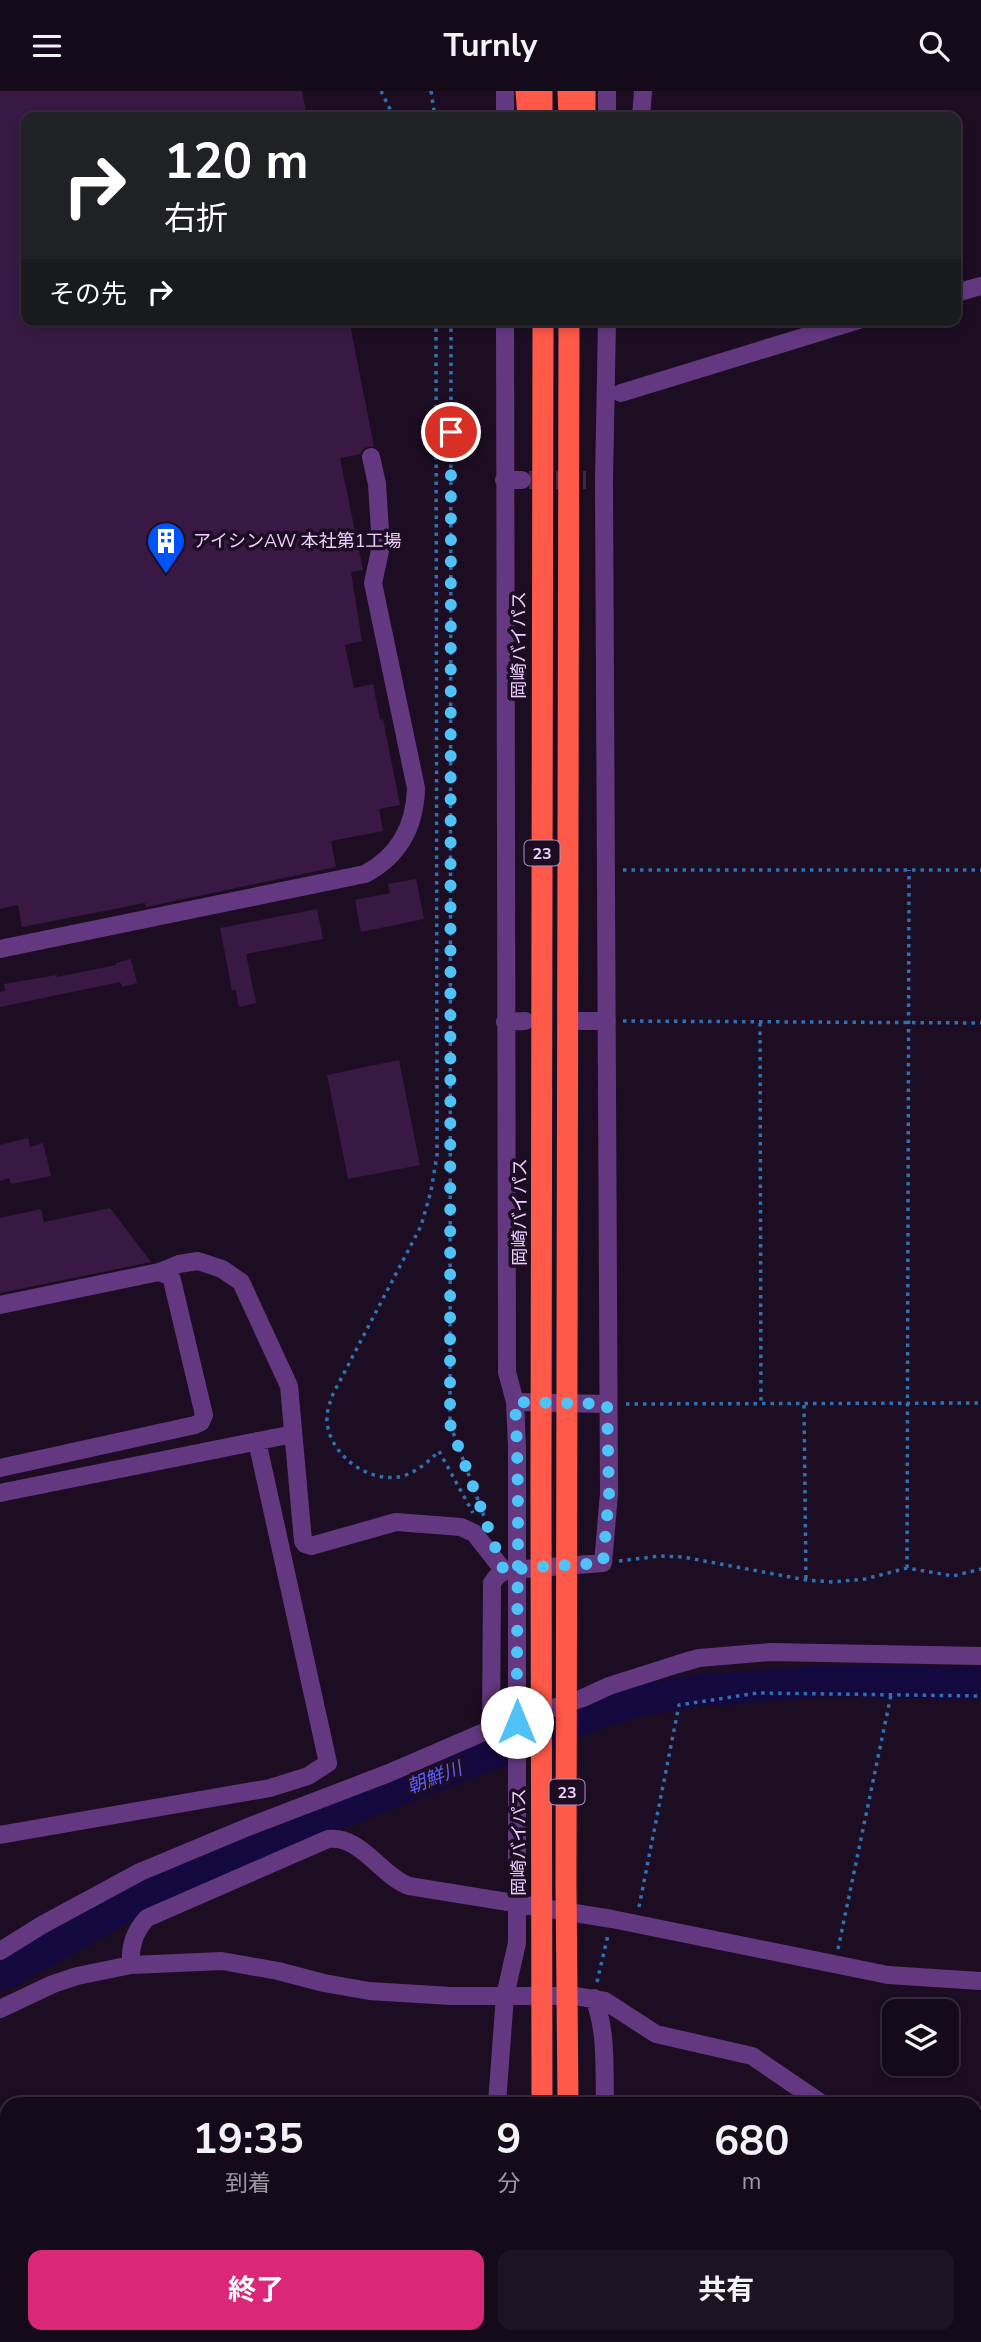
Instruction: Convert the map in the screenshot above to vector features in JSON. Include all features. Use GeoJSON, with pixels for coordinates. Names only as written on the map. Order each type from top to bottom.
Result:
{"type":"FeatureCollection","features":[{"type":"Feature","properties":{"kind":"highway"},"geometry":{"type":"LineString","coordinates":[[526,91],[528,112]]}},
{"type":"Feature","properties":{"kind":"highway"},"geometry":{"type":"LineString","coordinates":[[542,91],[542,112]]}},
{"type":"Feature","properties":{"kind":"highway"},"geometry":{"type":"LineString","coordinates":[[568,91],[569,112]]}},
{"type":"Feature","properties":{"kind":"highway"},"geometry":{"type":"LineString","coordinates":[[585,91],[585,112]]}},
{"type":"Feature","properties":{"kind":"highway","name":"岡崎バイパス"},"geometry":{"type":"LineString","coordinates":[[542,326],[542,2097]]}},
{"type":"Feature","properties":{"kind":"highway","name":"23"},"geometry":{"type":"LineString","coordinates":[[568,2097],[566,1883],[571,326]]}},
{"type":"Feature","properties":{"kind":"street"},"geometry":{"type":"LineString","coordinates":[[505,91],[505,112]]}},
{"type":"Feature","properties":{"kind":"street"},"geometry":{"type":"LineString","coordinates":[[607,91],[607,112]]}},
{"type":"Feature","properties":{"kind":"street"},"geometry":{"type":"LineString","coordinates":[[641,112],[643,91]]}},
{"type":"Feature","properties":{"kind":"street"},"geometry":{"type":"LineString","coordinates":[[961,292],[981,286]]}},
{"type":"Feature","properties":{"kind":"street"},"geometry":{"type":"LineString","coordinates":[[497,2097],[505,1996],[517,1943],[517,1446],[515,1402],[507,1372],[505,1022],[513,480],[505,326]]}},
{"type":"Feature","properties":{"kind":"street"},"geometry":{"type":"LineString","coordinates":[[491,1729],[492,1583],[496,1576],[504,1571],[603,1563],[609,1494],[604,481],[608,326]]}},
{"type":"Feature","properties":{"kind":"street"},"geometry":{"type":"LineString","coordinates":[[621,393],[839,326]]}},
{"type":"Feature","properties":{"kind":"street"},"geometry":{"type":"LineString","coordinates":[[0,949],[365,874],[380,866],[402,842],[415,807],[416,788],[373,583],[381,546],[377,484],[371,457]]}},
{"type":"Feature","properties":{"kind":"street"},"geometry":{"type":"LineString","coordinates":[[586,480],[604,481]]}},
{"type":"Feature","properties":{"kind":"street"},"geometry":{"type":"LineString","coordinates":[[505,1022],[525,1021]]}},
{"type":"Feature","properties":{"kind":"street"},"geometry":{"type":"LineString","coordinates":[[580,1021],[607,1021]]}},
{"type":"Feature","properties":{"kind":"street"},"geometry":{"type":"LineString","coordinates":[[0,1305],[159,1272],[179,1263],[198,1261],[222,1269],[241,1282],[289,1386],[305,1544],[311,1546],[396,1522],[461,1527],[474,1533],[504,1571]]}},
{"type":"Feature","properties":{"kind":"street"},"geometry":{"type":"LineString","coordinates":[[0,1468],[201,1422],[204,1415],[172,1280],[159,1272]]}},
{"type":"Feature","properties":{"kind":"street"},"geometry":{"type":"LineString","coordinates":[[515,1402],[607,1404]]}},
{"type":"Feature","properties":{"kind":"street"},"geometry":{"type":"LineString","coordinates":[[0,1493],[293,1434]]}},
{"type":"Feature","properties":{"kind":"street"},"geometry":{"type":"LineString","coordinates":[[0,1835],[270,1788],[308,1776],[328,1763],[257,1441]]}},
{"type":"Feature","properties":{"kind":"street"},"geometry":{"type":"LineString","coordinates":[[0,1951],[140,1872],[390,1773],[491,1729],[583,1698],[609,1686],[699,1658],[771,1652],[981,1656]]}},
{"type":"Feature","properties":{"kind":"street"},"geometry":{"type":"LineString","coordinates":[[131,1965],[131,1946],[147,1918],[328,1839],[336,1838],[351,1843],[397,1882],[409,1887],[612,1919],[888,1975],[981,1981]]}},
{"type":"Feature","properties":{"kind":"street"},"geometry":{"type":"LineString","coordinates":[[0,2009],[53,1984],[77,1976],[131,1965],[222,1961],[369,1991],[429,1996],[594,1998],[617,2007],[656,2034],[752,2056],[812,2097]]}},
{"type":"Feature","properties":{"kind":"street"},"geometry":{"type":"LineString","coordinates":[[594,1998],[601,2017],[604,2041],[605,2097]]}},
{"type":"Feature","properties":{"kind":"path"},"geometry":{"type":"LineString","coordinates":[[381,91],[392,112]]}},
{"type":"Feature","properties":{"kind":"path"},"geometry":{"type":"LineString","coordinates":[[431,91],[434,112]]}},
{"type":"Feature","properties":{"kind":"path"},"geometry":{"type":"LineString","coordinates":[[436,326],[437,1155],[421,1226],[333,1394],[327,1421],[334,1446],[345,1458],[372,1474],[387,1478],[401,1476],[417,1470],[439,1451],[478,1523]]}},
{"type":"Feature","properties":{"kind":"path"},"geometry":{"type":"LineString","coordinates":[[452,326],[450,1424],[486,1522]]}},
{"type":"Feature","properties":{"kind":"path"},"geometry":{"type":"LineString","coordinates":[[607,870],[981,870]]}},
{"type":"Feature","properties":{"kind":"path"},"geometry":{"type":"LineString","coordinates":[[907,1568],[909,870]]}},
{"type":"Feature","properties":{"kind":"path"},"geometry":{"type":"LineString","coordinates":[[607,1021],[981,1023]]}},
{"type":"Feature","properties":{"kind":"path"},"geometry":{"type":"LineString","coordinates":[[760,1023],[761,1405]]}},
{"type":"Feature","properties":{"kind":"path"},"geometry":{"type":"LineString","coordinates":[[607,1404],[981,1403]]}},
{"type":"Feature","properties":{"kind":"path"},"geometry":{"type":"LineString","coordinates":[[804,1405],[806,1580]]}},
{"type":"Feature","properties":{"kind":"path"},"geometry":{"type":"LineString","coordinates":[[603,1563],[660,1556],[683,1557],[806,1580],[833,1581],[865,1579],[907,1568],[953,1576],[981,1569]]}},
{"type":"Feature","properties":{"kind":"path"},"geometry":{"type":"LineString","coordinates":[[636,1924],[679,1705],[758,1693],[981,1696]]}},
{"type":"Feature","properties":{"kind":"path"},"geometry":{"type":"LineString","coordinates":[[835,1965],[891,1695]]}},
{"type":"Feature","properties":{"kind":"path"},"geometry":{"type":"LineString","coordinates":[[594,1998],[612,1919]]}},
{"type":"Feature","properties":{"kind":"building","name":"アイシンAW 本社第1工場"},"geometry":{"type":"Polygon","coordinates":[[[0,91],[302,91],[306,112],[21,112],[21,326],[350,326],[374,446],[364,448],[360,454],[340,458],[363,570],[351,572],[362,641],[345,645],[354,688],[373,684],[380,720],[383,719],[400,805],[379,809],[383,831],[331,841],[336,867],[146,907],[145,903],[22,927],[18,905],[0,909],[0,91]]]}},
{"type":"Feature","properties":{"kind":"building"},"geometry":{"type":"Polygon","coordinates":[[[416,879],[424,919],[361,932],[355,900],[390,893],[388,884],[416,879]]]}},
{"type":"Feature","properties":{"kind":"building"},"geometry":{"type":"Polygon","coordinates":[[[317,909],[323,939],[246,954],[256,1003],[239,1007],[236,990],[232,990],[220,928],[317,909]]]}},
{"type":"Feature","properties":{"kind":"building"},"geometry":{"type":"Polygon","coordinates":[[[131,959],[137,983],[122,987],[120,982],[0,1007],[0,992],[5,991],[4,984],[57,977],[116,965],[131,959]]]}},
{"type":"Feature","properties":{"kind":"building"},"geometry":{"type":"Polygon","coordinates":[[[399,1060],[420,1165],[348,1179],[327,1075],[399,1060]]]}},
{"type":"Feature","properties":{"kind":"building"},"geometry":{"type":"Polygon","coordinates":[[[28,1138],[30,1147],[43,1143],[51,1176],[11,1184],[9,1178],[0,1181],[0,1145],[28,1138]]]}},
{"type":"Feature","properties":{"kind":"building"},"geometry":{"type":"Polygon","coordinates":[[[110,1208],[151,1262],[0,1293],[0,1218],[41,1209],[44,1222],[110,1208]]]}},
{"type":"Feature","properties":{"kind":"waterway","name":"朝鮮川"},"geometry":{"type":"LineString","coordinates":[[0,1976],[146,1895],[339,1813],[580,1719],[630,1703],[692,1691],[817,1682],[981,1684]]}},
{"type":"Feature","properties":{"kind":"tunnel"},"geometry":{"type":"LineString","coordinates":[[529,480],[586,480]]}},
{"type":"Feature","properties":{"kind":"place","name":"アイシンAW 本社第1工場"},"geometry":{"type":"Point","coordinates":[166,575]}},
{"type":"Feature","properties":{"kind":"route"},"geometry":{"type":"LineString","coordinates":[[451,432],[450,1424],[504,1571],[512,1570],[534,1568],[603,1563],[609,1494],[607,1404],[515,1402],[517,1446],[517,1556],[517,1584],[516,1694],[517,1722]]}}]}
